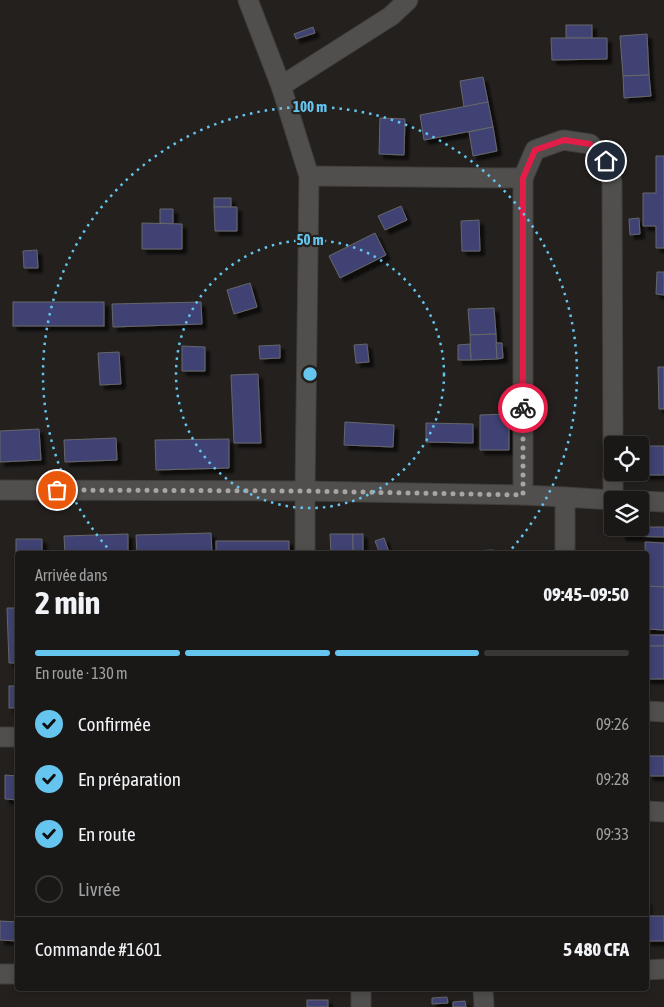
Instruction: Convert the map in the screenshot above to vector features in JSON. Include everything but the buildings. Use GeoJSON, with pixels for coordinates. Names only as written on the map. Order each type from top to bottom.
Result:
{"type":"FeatureCollection","features":[{"type":"Feature","properties":{"kind":"street"},"geometry":{"type":"LineString","coordinates":[[248,0],[281,86],[309,176],[305,551]]}},
{"type":"Feature","properties":{"kind":"street"},"geometry":{"type":"LineString","coordinates":[[281,86],[391,16],[408,0]]}},
{"type":"Feature","properties":{"kind":"street"},"geometry":{"type":"LineString","coordinates":[[523,495],[523,178],[535,150],[564,140],[590,144],[606,161],[612,182],[613,436]]}},
{"type":"Feature","properties":{"kind":"street"},"geometry":{"type":"LineString","coordinates":[[309,176],[523,178]]}},
{"type":"Feature","properties":{"kind":"street"},"geometry":{"type":"LineString","coordinates":[[0,490],[305,491],[523,495],[604,499]]}},
{"type":"Feature","properties":{"kind":"street"},"geometry":{"type":"LineString","coordinates":[[565,497],[565,551]]}},
{"type":"Feature","properties":{"kind":"street"},"geometry":{"type":"LineString","coordinates":[[649,501],[664,502]]}},
{"type":"Feature","properties":{"kind":"street"},"geometry":{"type":"LineString","coordinates":[[649,711],[664,712]]}},
{"type":"Feature","properties":{"kind":"street"},"geometry":{"type":"LineString","coordinates":[[0,737],[15,737]]}},
{"type":"Feature","properties":{"kind":"street"},"geometry":{"type":"LineString","coordinates":[[649,811],[664,812]]}},
{"type":"Feature","properties":{"kind":"street"},"geometry":{"type":"LineString","coordinates":[[649,970],[664,969]]}},
{"type":"Feature","properties":{"kind":"street"},"geometry":{"type":"LineString","coordinates":[[0,974],[15,974]]}},
{"type":"Feature","properties":{"kind":"street"},"geometry":{"type":"LineString","coordinates":[[361,991],[361,1007]]}},
{"type":"Feature","properties":{"kind":"street"},"geometry":{"type":"LineString","coordinates":[[483,991],[484,1007]]}},
{"type":"Feature","properties":{"kind":"way so far"},"geometry":{"type":"LineString","coordinates":[[57,490],[305,491],[523,495],[523,408]]}},
{"type":"Feature","properties":{"kind":"route"},"geometry":{"type":"LineString","coordinates":[[523,408],[523,178],[535,150],[564,140],[590,144],[606,161]]}}]}
